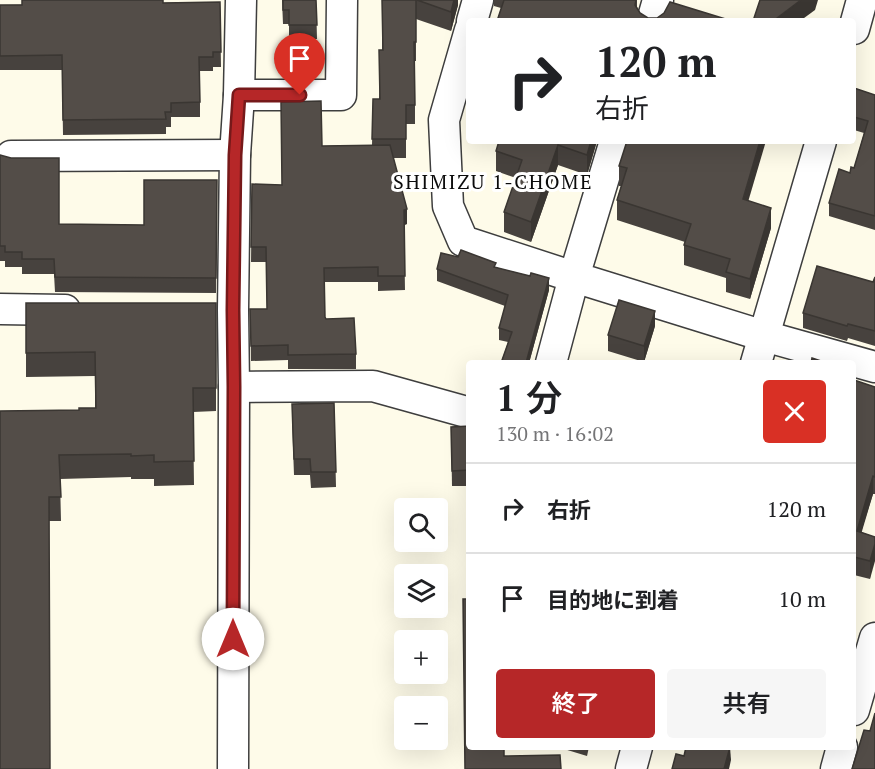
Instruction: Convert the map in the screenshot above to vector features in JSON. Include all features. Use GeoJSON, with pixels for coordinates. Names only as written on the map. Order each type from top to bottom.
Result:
{"type":"FeatureCollection","features":[{"type":"Feature","properties":{"kind":"street"},"geometry":{"type":"LineString","coordinates":[[233,769],[234,387],[221,310],[239,95],[241,0]]}},
{"type":"Feature","properties":{"kind":"street"},"geometry":{"type":"LineString","coordinates":[[239,95],[341,95],[342,0]]}},
{"type":"Feature","properties":{"kind":"street"},"geometry":{"type":"LineString","coordinates":[[473,18],[478,0]]}},
{"type":"Feature","properties":{"kind":"street"},"geometry":{"type":"LineString","coordinates":[[653,18],[658,0]]}},
{"type":"Feature","properties":{"kind":"street"},"geometry":{"type":"LineString","coordinates":[[856,22],[862,0]]}},
{"type":"Feature","properties":{"kind":"street"},"geometry":{"type":"LineString","coordinates":[[466,44],[444,120],[448,206],[463,241],[574,277],[760,350],[828,360]]}},
{"type":"Feature","properties":{"kind":"street"},"geometry":{"type":"LineString","coordinates":[[552,360],[614,144]]}},
{"type":"Feature","properties":{"kind":"street"},"geometry":{"type":"LineString","coordinates":[[760,350],[820,144]]}},
{"type":"Feature","properties":{"kind":"street"},"geometry":{"type":"LineString","coordinates":[[11,156],[235,155]]}},
{"type":"Feature","properties":{"kind":"street"},"geometry":{"type":"LineString","coordinates":[[0,309],[93,310]]}},
{"type":"Feature","properties":{"kind":"street"},"geometry":{"type":"LineString","coordinates":[[856,364],[875,367]]}},
{"type":"Feature","properties":{"kind":"street"},"geometry":{"type":"LineString","coordinates":[[234,387],[373,386],[466,412]]}},
{"type":"Feature","properties":{"kind":"street"},"geometry":{"type":"LineString","coordinates":[[856,703],[875,639]]}},
{"type":"Feature","properties":{"kind":"street"},"geometry":{"type":"LineString","coordinates":[[631,769],[636,750]]}},
{"type":"Feature","properties":{"kind":"street"},"geometry":{"type":"LineString","coordinates":[[836,769],[841,750]]}},
{"type":"Feature","properties":{"kind":"building"},"geometry":{"type":"Polygon","coordinates":[[[22,0],[220,2],[221,52],[213,52],[213,57],[199,57],[200,102],[171,103],[171,112],[165,112],[166,119],[63,120],[62,55],[0,56],[0,5],[22,5],[22,0]]]}},
{"type":"Feature","properties":{"kind":"building"},"geometry":{"type":"Polygon","coordinates":[[[283,0],[316,0],[317,25],[289,25],[289,10],[283,10],[283,0]]]}},
{"type":"Feature","properties":{"kind":"building"},"geometry":{"type":"Polygon","coordinates":[[[382,0],[416,0],[415,105],[406,105],[406,139],[372,139],[373,99],[380,99],[379,50],[383,50],[382,0]]]}},
{"type":"Feature","properties":{"kind":"building"},"geometry":{"type":"Polygon","coordinates":[[[417,0],[454,0],[451,12],[417,0]]]}},
{"type":"Feature","properties":{"kind":"building"},"geometry":{"type":"Polygon","coordinates":[[[504,0],[636,0],[635,5],[640,13],[648,18],[498,18],[504,0]]]}},
{"type":"Feature","properties":{"kind":"building"},"geometry":{"type":"Polygon","coordinates":[[[760,0],[801,0],[777,18],[754,18],[760,0]]]}},
{"type":"Feature","properties":{"kind":"building"},"geometry":{"type":"Polygon","coordinates":[[[670,2],[722,18],[657,18],[664,13],[670,2]]]}},
{"type":"Feature","properties":{"kind":"building"},"geometry":{"type":"Polygon","coordinates":[[[856,89],[875,95],[875,216],[829,203],[839,169],[850,173],[851,167],[854,168],[868,121],[856,118],[856,89]]]}},
{"type":"Feature","properties":{"kind":"building"},"geometry":{"type":"Polygon","coordinates":[[[321,101],[322,146],[390,145],[407,209],[404,210],[405,276],[378,276],[378,267],[324,268],[325,317],[326,319],[354,318],[356,354],[288,355],[288,345],[251,346],[250,309],[267,309],[266,247],[251,247],[252,184],[282,185],[281,102],[321,101]]]}},
{"type":"Feature","properties":{"kind":"building"},"geometry":{"type":"Polygon","coordinates":[[[498,144],[590,144],[587,155],[558,145],[531,222],[504,212],[522,160],[496,151],[498,144]]]}},
{"type":"Feature","properties":{"kind":"building"},"geometry":{"type":"Polygon","coordinates":[[[626,144],[759,144],[743,199],[771,208],[750,279],[726,272],[730,259],[684,245],[691,224],[617,200],[627,168],[619,166],[626,144]]]}},
{"type":"Feature","properties":{"kind":"building"},"geometry":{"type":"Polygon","coordinates":[[[0,155],[11,158],[59,158],[59,224],[144,225],[144,180],[217,180],[216,278],[55,277],[54,259],[22,259],[22,252],[5,252],[5,246],[0,246],[0,155]]]}},
{"type":"Feature","properties":{"kind":"building"},"geometry":{"type":"Polygon","coordinates":[[[461,250],[496,263],[494,267],[549,278],[527,360],[502,360],[512,332],[499,328],[508,295],[437,269],[441,253],[458,257],[461,250]]]}},
{"type":"Feature","properties":{"kind":"building"},"geometry":{"type":"Polygon","coordinates":[[[817,266],[873,282],[875,277],[875,331],[848,324],[847,326],[803,313],[817,266]]]}},
{"type":"Feature","properties":{"kind":"building"},"geometry":{"type":"Polygon","coordinates":[[[619,300],[655,311],[644,346],[608,335],[619,300]]]}},
{"type":"Feature","properties":{"kind":"building"},"geometry":{"type":"Polygon","coordinates":[[[26,303],[216,303],[216,388],[193,388],[194,461],[154,462],[154,455],[59,455],[61,497],[49,497],[50,769],[0,769],[0,411],[96,408],[95,352],[26,353],[26,303]]]}},
{"type":"Feature","properties":{"kind":"building"},"geometry":{"type":"Polygon","coordinates":[[[856,381],[875,387],[875,477],[873,476],[857,531],[875,537],[870,561],[856,558],[856,381]]]}},
{"type":"Feature","properties":{"kind":"building"},"geometry":{"type":"Polygon","coordinates":[[[334,403],[336,472],[311,472],[310,459],[294,459],[292,404],[334,403]]]}},
{"type":"Feature","properties":{"kind":"building"},"geometry":{"type":"Polygon","coordinates":[[[466,426],[466,470],[452,471],[451,427],[466,426]]]}},
{"type":"Feature","properties":{"kind":"building"},"geometry":{"type":"Polygon","coordinates":[[[463,599],[466,599],[466,750],[504,750],[504,756],[560,755],[561,769],[465,769],[463,599]]]}},
{"type":"Feature","properties":{"kind":"building"},"geometry":{"type":"Polygon","coordinates":[[[875,713],[875,769],[852,769],[864,730],[870,731],[875,713]]]}},
{"type":"Feature","properties":{"kind":"building"},"geometry":{"type":"Polygon","coordinates":[[[685,750],[729,750],[724,769],[672,769],[676,754],[684,756],[685,750]]]}},
{"type":"Feature","properties":{"kind":"district","name":"SHIMIZU 1-CHOME"},"geometry":{"type":"Point","coordinates":[493,182]}},
{"type":"Feature","properties":{"kind":"route"},"geometry":{"type":"LineString","coordinates":[[233,639],[233,310],[235,155],[239,95],[300,95]]}}]}
